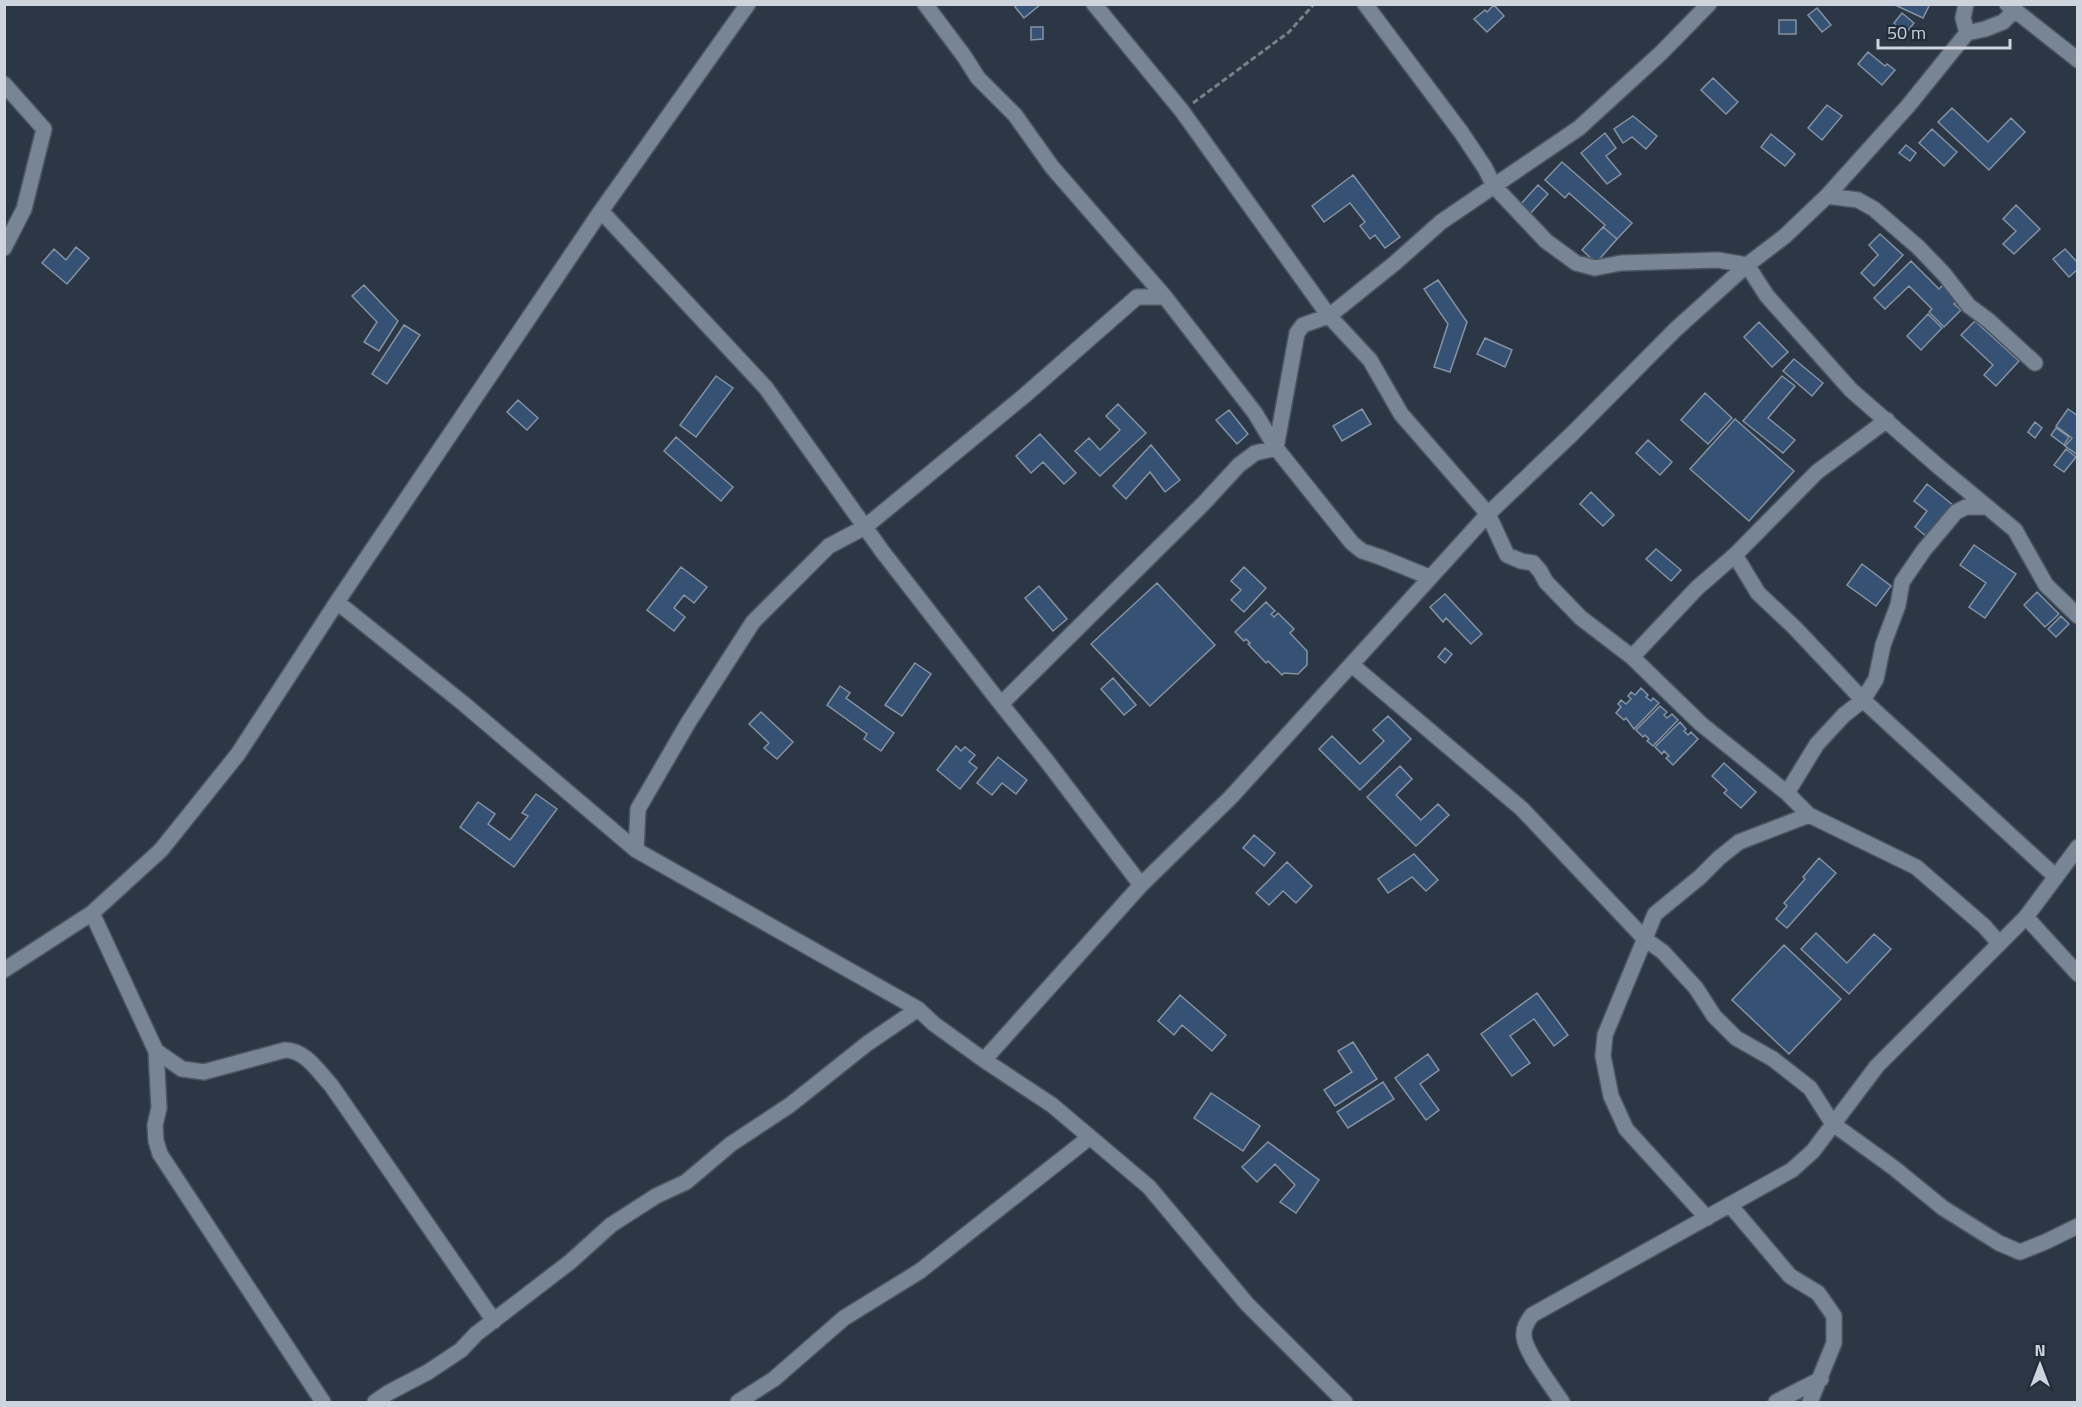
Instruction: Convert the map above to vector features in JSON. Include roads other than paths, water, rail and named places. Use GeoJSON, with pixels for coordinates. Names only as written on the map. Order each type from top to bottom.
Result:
{"type":"FeatureCollection","features":[{"type":"Feature","properties":{"kind":"street"},"geometry":{"type":"LineString","coordinates":[[4,970],[92,912],[161,850],[238,754],[601,211],[748,4]]}},
{"type":"Feature","properties":{"kind":"street"},"geometry":{"type":"LineString","coordinates":[[925,4],[978,78],[1015,115],[1052,167],[1165,297],[1255,413],[1276,448],[1357,547],[1429,577]]}},
{"type":"Feature","properties":{"kind":"street"},"geometry":{"type":"LineString","coordinates":[[1094,4],[1182,111],[1329,316],[1370,360],[1401,414],[1488,514],[1507,555],[1533,563],[1546,582],[1581,618],[1632,657],[1701,724],[1787,793],[1809,815],[1916,867],[1984,926],[1999,943]]}},
{"type":"Feature","properties":{"kind":"street"},"geometry":{"type":"LineString","coordinates":[[1365,4],[1461,132],[1494,186],[1546,241],[1575,263],[1595,268],[1621,263],[1718,260],[1747,265],[1767,296],[1851,390],[2015,530],[2046,585],[2078,616]]}},
{"type":"Feature","properties":{"kind":"street"},"geometry":{"type":"LineString","coordinates":[[1276,448],[1297,333],[1303,325],[1329,316],[1395,263],[1441,222],[1579,128],[1661,53],[1709,4]]}},
{"type":"Feature","properties":{"kind":"street"},"geometry":{"type":"LineString","coordinates":[[1966,4],[1963,18],[1967,33]]}},
{"type":"Feature","properties":{"kind":"street"},"geometry":{"type":"LineString","coordinates":[[984,1060],[1141,885],[1231,797],[1488,514],[1580,426],[1676,329],[1747,265],[1785,236],[1827,196],[1908,106],[1967,33],[2003,22],[2011,7],[2078,60]]}},
{"type":"Feature","properties":{"kind":"street"},"geometry":{"type":"LineString","coordinates":[[4,84],[44,129],[24,209],[4,248]]}},
{"type":"Feature","properties":{"kind":"street"},"geometry":{"type":"LineString","coordinates":[[1827,196],[1858,200],[1874,209],[1918,247],[1944,274],[1969,306],[1988,320],[2035,363]]}},
{"type":"Feature","properties":{"kind":"street"},"geometry":{"type":"LineString","coordinates":[[601,211],[765,388],[865,527],[1141,885]]}},
{"type":"Feature","properties":{"kind":"street"},"geometry":{"type":"LineString","coordinates":[[636,850],[638,809],[688,723],[753,622],[830,546],[865,527],[1024,396],[1137,297],[1165,297]]}},
{"type":"Feature","properties":{"kind":"street"},"geometry":{"type":"LineString","coordinates":[[1632,657],[1697,588],[1736,555],[1816,472],[1887,420]]}},
{"type":"Feature","properties":{"kind":"street"},"geometry":{"type":"LineString","coordinates":[[1001,704],[1203,504],[1239,465],[1255,453],[1276,448]]}},
{"type":"Feature","properties":{"kind":"street"},"geometry":{"type":"LineString","coordinates":[[1787,793],[1816,744],[1844,715],[1863,700],[1876,679],[1883,645],[1898,605],[1902,582],[1924,550],[1956,512],[1966,507],[1987,507]]}},
{"type":"Feature","properties":{"kind":"street"},"geometry":{"type":"LineString","coordinates":[[1736,555],[1758,593],[1795,628],[1863,700],[2056,877]]}},
{"type":"Feature","properties":{"kind":"street"},"geometry":{"type":"LineString","coordinates":[[337,603],[473,711],[636,850],[918,1009],[934,1024],[984,1060],[1053,1105],[1149,1187],[1247,1304],[1345,1402]]}},
{"type":"Feature","properties":{"kind":"street"},"geometry":{"type":"LineString","coordinates":[[1352,665],[1522,809],[1645,939],[1663,952],[1696,988],[1714,1016],[1736,1038],[1773,1059],[1810,1088],[1833,1125],[1894,1168],[1943,1208],[1999,1243],[2020,1252],[2078,1226]]}},
{"type":"Feature","properties":{"kind":"street"},"geometry":{"type":"LineString","coordinates":[[1707,1218],[1626,1130],[1611,1096],[1604,1056],[1605,1035],[1655,914],[1739,842],[1809,815]]}},
{"type":"Feature","properties":{"kind":"street"},"geometry":{"type":"LineString","coordinates":[[1562,1402],[1528,1349],[1524,1337],[1525,1324],[1532,1315],[1792,1170],[1813,1151],[1877,1066],[2026,917],[2078,847]]}},
{"type":"Feature","properties":{"kind":"street"},"geometry":{"type":"LineString","coordinates":[[92,912],[156,1051],[159,1108],[155,1125],[160,1154],[323,1402]]}},
{"type":"Feature","properties":{"kind":"street"},"geometry":{"type":"LineString","coordinates":[[2026,917],[2078,974]]}},
{"type":"Feature","properties":{"kind":"street"},"geometry":{"type":"LineString","coordinates":[[375,1402],[461,1350],[476,1334],[570,1262],[611,1225],[656,1196],[686,1182],[731,1144],[790,1105],[868,1042],[918,1009]]}},
{"type":"Feature","properties":{"kind":"street"},"geometry":{"type":"LineString","coordinates":[[156,1051],[182,1069],[204,1072],[285,1050],[294,1050],[308,1059],[331,1085],[494,1321]]}},
{"type":"Feature","properties":{"kind":"street"},"geometry":{"type":"LineString","coordinates":[[738,1402],[774,1379],[844,1318],[920,1271],[1090,1137]]}},
{"type":"Feature","properties":{"kind":"street"},"geometry":{"type":"LineString","coordinates":[[1731,1205],[1790,1276],[1818,1293],[1834,1316],[1834,1343],[1810,1402]]}},
{"type":"Feature","properties":{"kind":"street"},"geometry":{"type":"LineString","coordinates":[[1776,1402],[1821,1379]]}}]}
